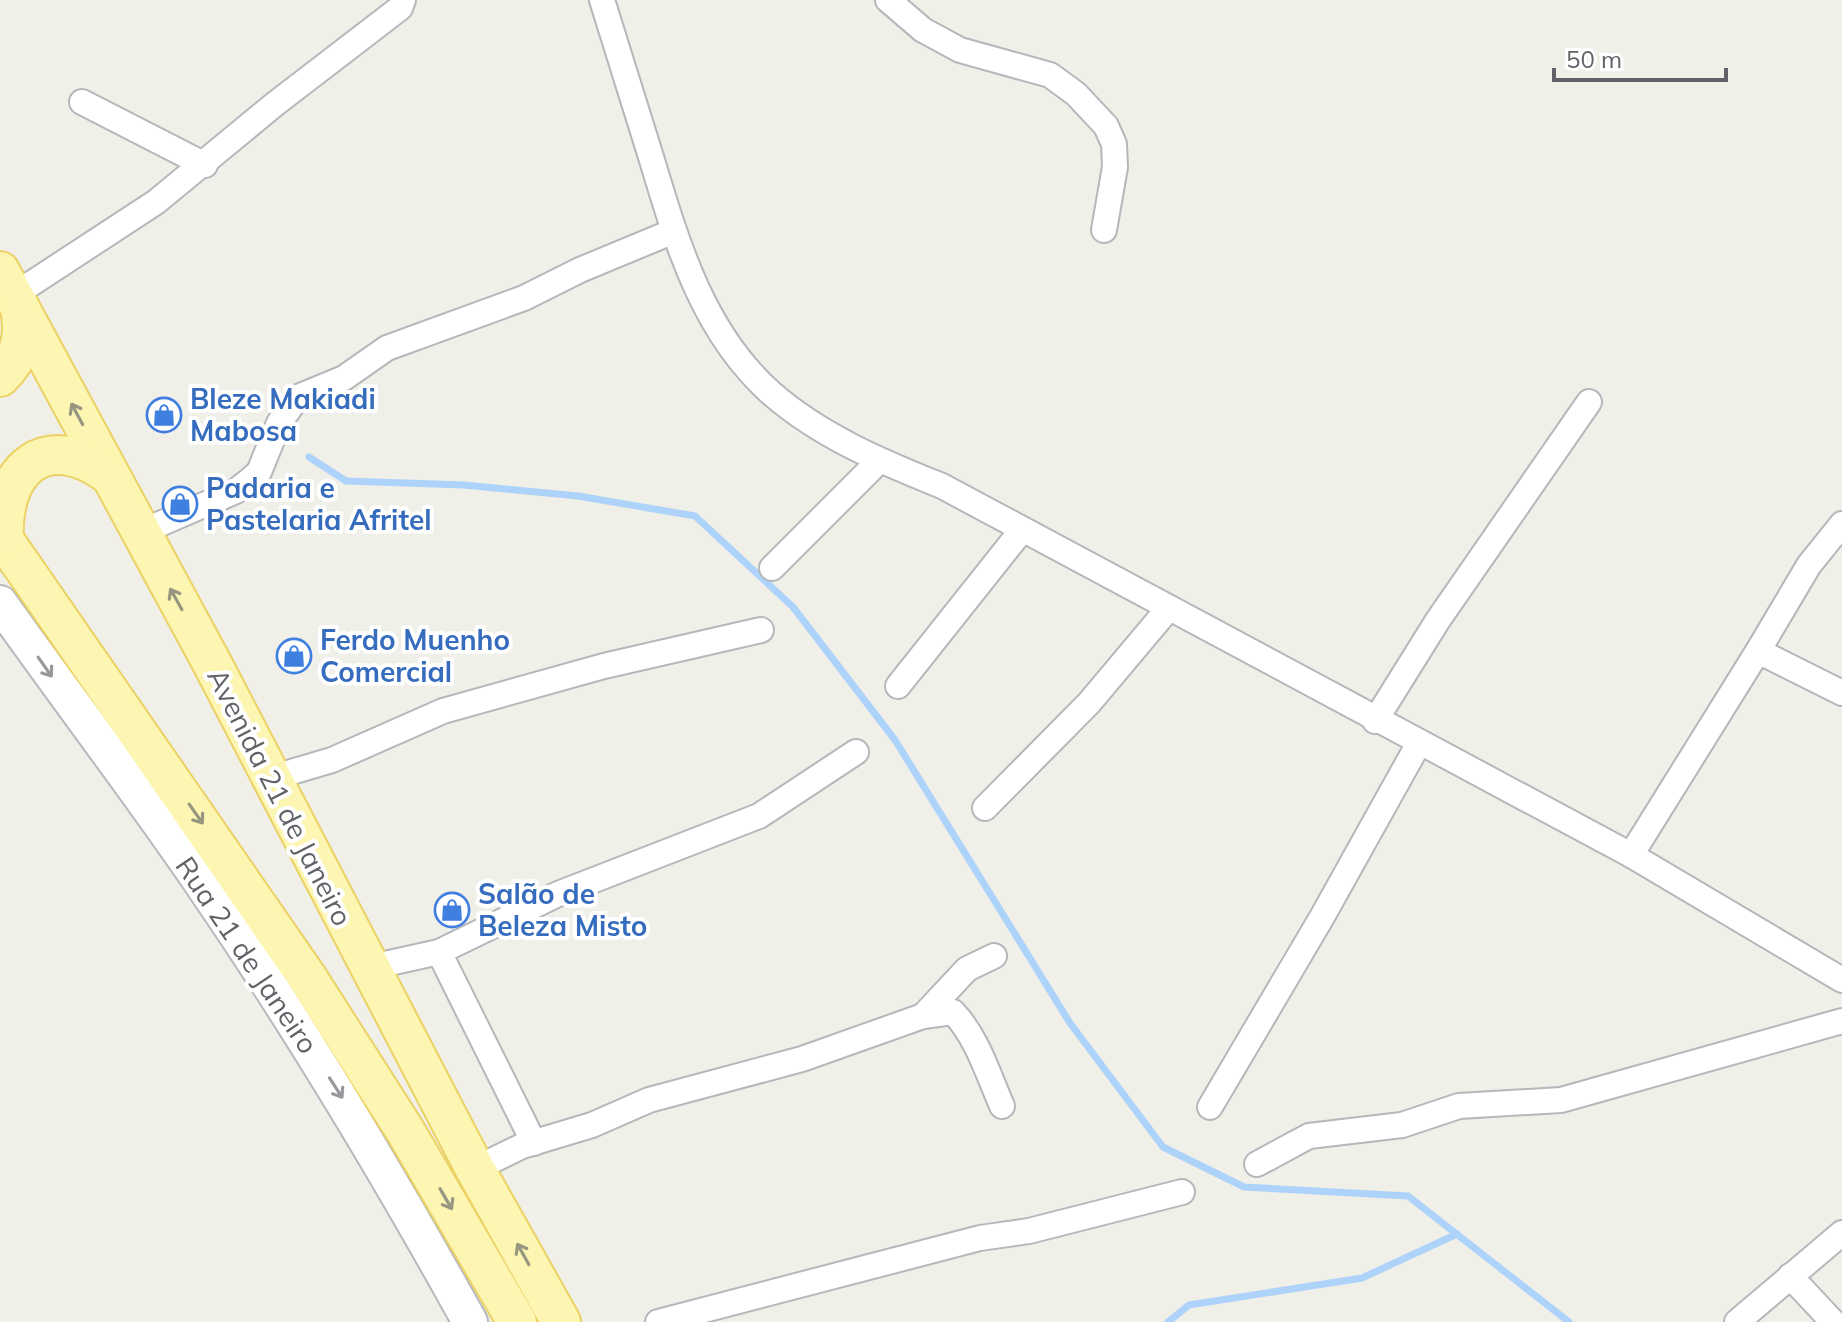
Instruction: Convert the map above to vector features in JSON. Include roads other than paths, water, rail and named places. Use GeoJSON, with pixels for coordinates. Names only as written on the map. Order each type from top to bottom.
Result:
{"type":"FeatureCollection","features":[{"type":"Feature","properties":{"kind":"main road"},"geometry":{"type":"LineString","coordinates":[[0,377],[12,366],[21,348],[24,328],[11,292]]}},
{"type":"Feature","properties":{"kind":"main road","name":"Avenida 21 de Janeiro"},"geometry":{"type":"LineString","coordinates":[[11,292],[271,778],[367,968],[561,1322]]}},
{"type":"Feature","properties":{"kind":"main road"},"geometry":{"type":"LineString","coordinates":[[108,474],[74,455],[55,454],[37,459],[21,469],[9,483],[2,501],[2,537],[315,990],[406,1132],[517,1322]]}},
{"type":"Feature","properties":{"kind":"street"},"geometry":{"type":"LineString","coordinates":[[11,292],[102,239],[205,165],[275,104],[388,19],[400,8],[403,0]]}},
{"type":"Feature","properties":{"kind":"street"},"geometry":{"type":"LineString","coordinates":[[602,0],[695,290],[722,338],[771,392],[818,427],[879,461],[942,486],[1375,721],[1631,855],[1842,980]]}},
{"type":"Feature","properties":{"kind":"street"},"geometry":{"type":"LineString","coordinates":[[888,0],[923,30],[960,50],[1050,75],[1098,117],[1114,144],[1115,167],[1104,230]]}},
{"type":"Feature","properties":{"kind":"street"},"geometry":{"type":"LineString","coordinates":[[82,102],[205,165]]}},
{"type":"Feature","properties":{"kind":"street"},"geometry":{"type":"LineString","coordinates":[[139,533],[236,491],[250,480],[259,472],[279,423],[298,397],[344,378],[387,348],[524,298],[580,270],[674,231]]}},
{"type":"Feature","properties":{"kind":"street"},"geometry":{"type":"LineString","coordinates":[[1375,721],[1438,620],[1589,402]]}},
{"type":"Feature","properties":{"kind":"street"},"geometry":{"type":"LineString","coordinates":[[772,568],[879,461]]}},
{"type":"Feature","properties":{"kind":"street"},"geometry":{"type":"LineString","coordinates":[[1631,855],[1809,565],[1842,524]]}},
{"type":"Feature","properties":{"kind":"street"},"geometry":{"type":"LineString","coordinates":[[898,686],[1022,530]]}},
{"type":"Feature","properties":{"kind":"street","name":"Rua 21 de Janeiro"},"geometry":{"type":"LineString","coordinates":[[0,603],[197,877],[299,1030],[393,1182],[470,1322]]}},
{"type":"Feature","properties":{"kind":"street"},"geometry":{"type":"LineString","coordinates":[[985,808],[1089,703],[1168,609]]}},
{"type":"Feature","properties":{"kind":"street"},"geometry":{"type":"LineString","coordinates":[[271,778],[332,760],[443,711],[604,666],[761,630]]}},
{"type":"Feature","properties":{"kind":"street"},"geometry":{"type":"LineString","coordinates":[[1758,651],[1842,693]]}},
{"type":"Feature","properties":{"kind":"street"},"geometry":{"type":"LineString","coordinates":[[1210,1107],[1322,917],[1419,743]]}},
{"type":"Feature","properties":{"kind":"street"},"geometry":{"type":"LineString","coordinates":[[367,968],[439,952],[558,894],[759,816],[856,752]]}},
{"type":"Feature","properties":{"kind":"street"},"geometry":{"type":"LineString","coordinates":[[439,952],[534,1143]]}},
{"type":"Feature","properties":{"kind":"street"},"geometry":{"type":"LineString","coordinates":[[923,1016],[967,969],[994,956]]}},
{"type":"Feature","properties":{"kind":"street"},"geometry":{"type":"LineString","coordinates":[[475,1169],[534,1143],[592,1125],[649,1100],[802,1059],[923,1016],[953,1012],[965,1024],[1002,1106]]}},
{"type":"Feature","properties":{"kind":"street"},"geometry":{"type":"LineString","coordinates":[[1257,1164],[1309,1136],[1402,1125],[1459,1106],[1561,1100],[1842,1021]]}},
{"type":"Feature","properties":{"kind":"street"},"geometry":{"type":"LineString","coordinates":[[658,1322],[980,1238],[1029,1231],[1182,1192]]}},
{"type":"Feature","properties":{"kind":"street"},"geometry":{"type":"LineString","coordinates":[[1737,1322],[1842,1233]]}},
{"type":"Feature","properties":{"kind":"street"},"geometry":{"type":"LineString","coordinates":[[1790,1276],[1833,1322]]}},
{"type":"Feature","properties":{"kind":"waterway"},"geometry":{"type":"LineString","coordinates":[[309,457],[346,481],[464,485],[578,496],[695,516],[793,607],[895,740],[1070,1023],[1163,1147],[1244,1187],[1408,1196],[1569,1322]]}},
{"type":"Feature","properties":{"kind":"waterway"},"geometry":{"type":"LineString","coordinates":[[1168,1322],[1189,1305],[1362,1278],[1457,1234]]}},
{"type":"Feature","properties":{"kind":"place","name":"Bleze Makiadi Mabosa"},"geometry":{"type":"Point","coordinates":[164,415]}},
{"type":"Feature","properties":{"kind":"place","name":"Padaria e Pastelaria Afritel"},"geometry":{"type":"Point","coordinates":[180,504]}},
{"type":"Feature","properties":{"kind":"place","name":"Ferdo Muenho Comercial"},"geometry":{"type":"Point","coordinates":[294,656]}},
{"type":"Feature","properties":{"kind":"place","name":"Salão de Beleza Misto"},"geometry":{"type":"Point","coordinates":[452,910]}}]}
